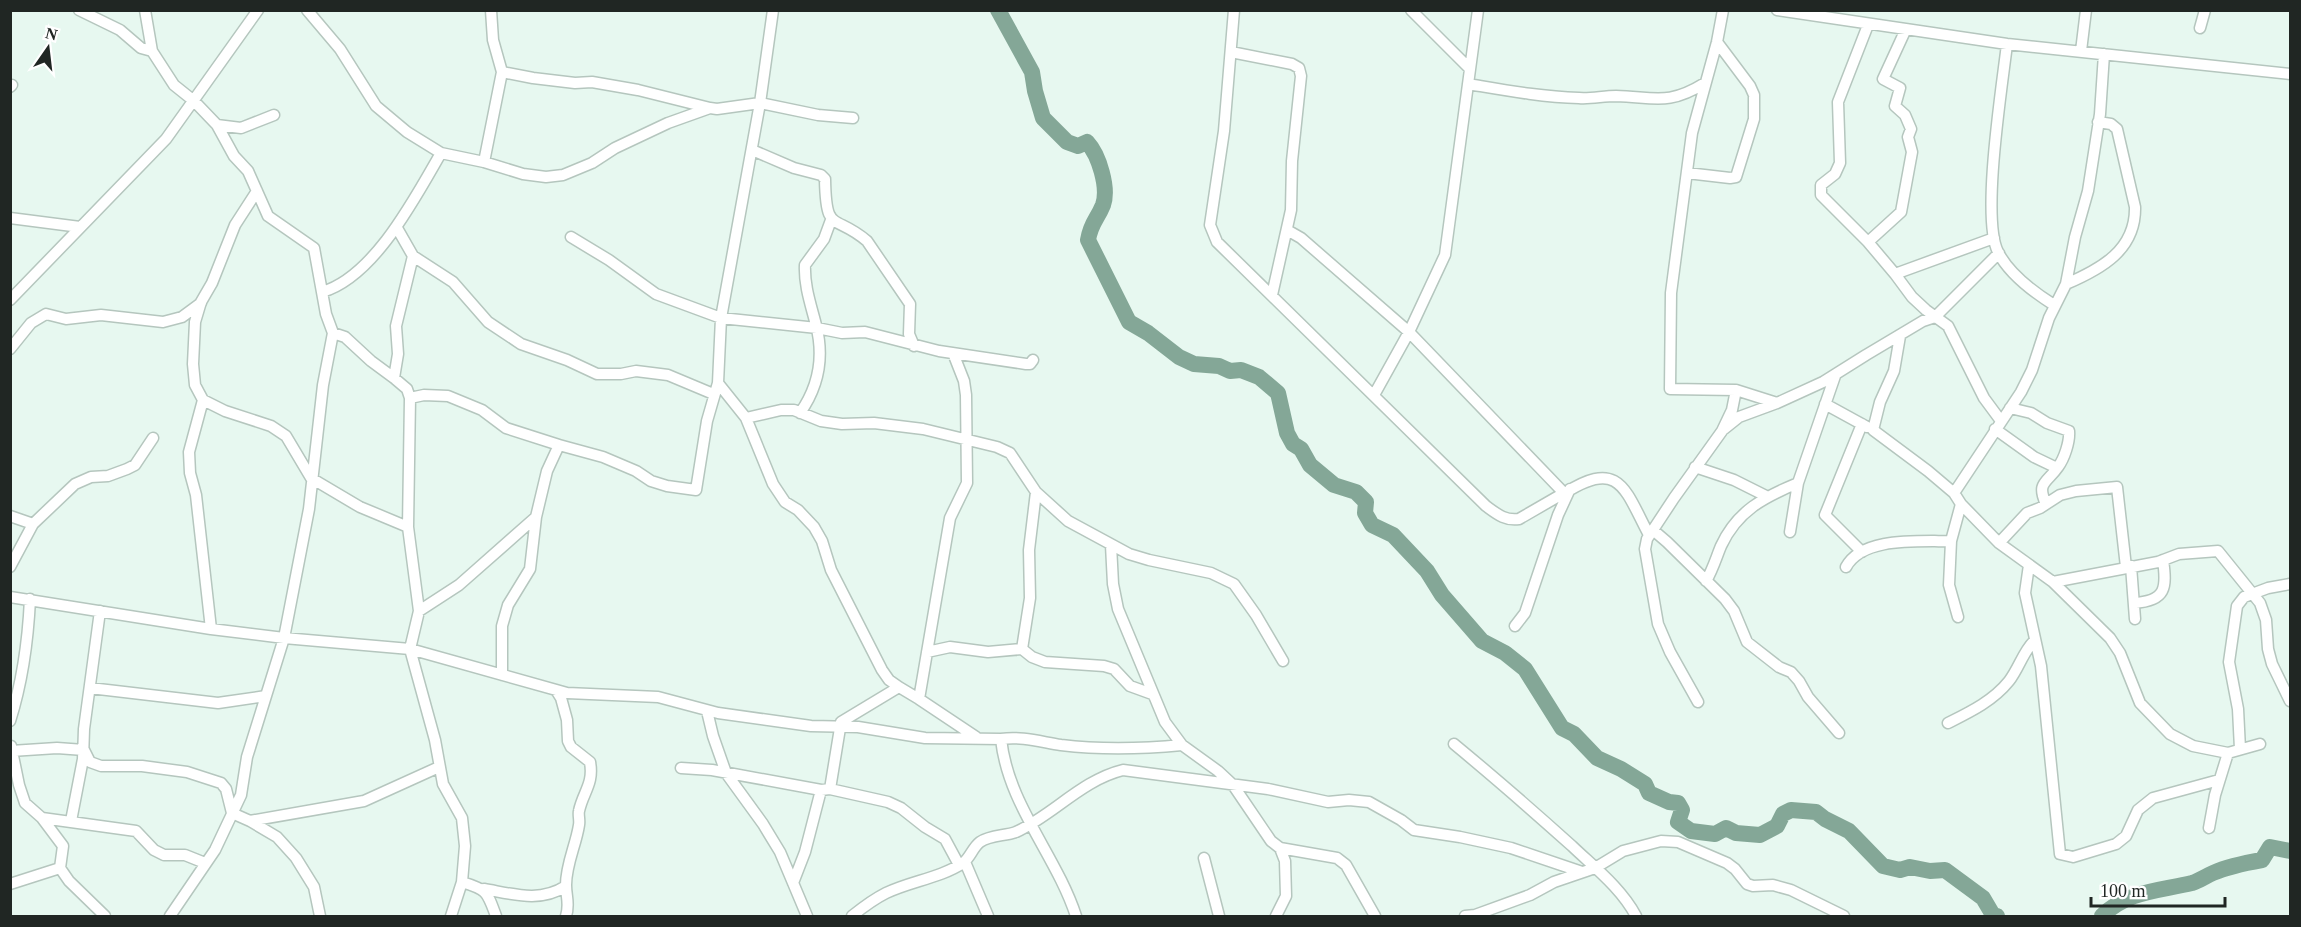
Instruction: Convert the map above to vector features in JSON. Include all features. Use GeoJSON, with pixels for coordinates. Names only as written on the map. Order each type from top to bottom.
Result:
{"type":"FeatureCollection","features":[{"type":"Feature","properties":{"kind":"street"},"geometry":{"type":"LineString","coordinates":[[79,10],[120,30],[141,48],[152,51]]}},
{"type":"Feature","properties":{"kind":"street"},"geometry":{"type":"LineString","coordinates":[[145,10],[152,51],[174,85],[194,101],[217,125],[234,156],[248,171],[268,216],[314,248],[326,314],[333,333],[323,385],[309,509],[284,638],[247,757],[241,795],[215,850],[170,916]]}},
{"type":"Feature","properties":{"kind":"street"},"geometry":{"type":"LineString","coordinates":[[10,300],[166,139],[258,10]]}},
{"type":"Feature","properties":{"kind":"street"},"geometry":{"type":"LineString","coordinates":[[307,10],[340,49],[376,106],[407,132],[441,153],[484,162],[524,174],[546,177],[563,175],[592,163],[615,148],[668,123],[710,108]]}},
{"type":"Feature","properties":{"kind":"street"},"geometry":{"type":"LineString","coordinates":[[484,162],[502,72],[493,40],[491,10]]}},
{"type":"Feature","properties":{"kind":"street"},"geometry":{"type":"LineString","coordinates":[[410,398],[424,395],[448,396],[482,410],[506,428],[603,457],[636,471],[651,481],[696,490],[707,421],[718,383],[721,318],[760,103],[773,10]]}},
{"type":"Feature","properties":{"kind":"street"},"geometry":{"type":"LineString","coordinates":[[1234,10],[1224,131],[1210,225],[1217,242],[1486,506],[1504,519],[1519,519],[1590,479],[1609,478],[1617,482],[1651,533],[1706,580],[1734,611],[1746,642],[1779,667],[1791,672],[1808,697],[1839,732]]}},
{"type":"Feature","properties":{"kind":"street"},"geometry":{"type":"LineString","coordinates":[[1411,10],[1470,69]]}},
{"type":"Feature","properties":{"kind":"street"},"geometry":{"type":"LineString","coordinates":[[1374,395],[1409,332],[1445,255],[1478,10]]}},
{"type":"Feature","properties":{"kind":"street"},"geometry":{"type":"LineString","coordinates":[[1723,10],[1717,42],[1692,133],[1671,293],[1670,389],[1736,390],[1777,402]]}},
{"type":"Feature","properties":{"kind":"street"},"geometry":{"type":"LineString","coordinates":[[1777,10],[2007,44],[2290,74]]}},
{"type":"Feature","properties":{"kind":"street"},"geometry":{"type":"LineString","coordinates":[[2081,51],[2086,10]]}},
{"type":"Feature","properties":{"kind":"street"},"geometry":{"type":"LineString","coordinates":[[2200,28],[2205,10]]}},
{"type":"Feature","properties":{"kind":"street"},"geometry":{"type":"LineString","coordinates":[[1868,24],[1838,102],[1840,163],[1835,174],[1824,181],[1820,190],[1821,195],[1868,242],[1912,297],[1952,331],[1998,425],[2034,457],[2057,468]]}},
{"type":"Feature","properties":{"kind":"street"},"geometry":{"type":"LineString","coordinates":[[1868,242],[1898,216],[1905,195],[1912,152],[1908,137],[1911,129],[1905,115],[1895,106],[1900,88],[1884,81],[1883,76],[1906,29]]}},
{"type":"Feature","properties":{"kind":"street"},"geometry":{"type":"LineString","coordinates":[[1687,173],[1736,177],[1754,119],[1754,95],[1750,86],[1717,42]]}},
{"type":"Feature","properties":{"kind":"street"},"geometry":{"type":"LineString","coordinates":[[2007,44],[1992,202],[1994,238],[1999,253],[2026,285],[2054,305]]}},
{"type":"Feature","properties":{"kind":"street"},"geometry":{"type":"LineString","coordinates":[[1231,52],[1292,64],[1299,68],[1301,76],[1292,161],[1291,210],[1272,295]]}},
{"type":"Feature","properties":{"kind":"street"},"geometry":{"type":"LineString","coordinates":[[1954,493],[2021,392],[2032,370],[2054,305],[2066,284],[2075,237],[2088,191],[2098,122],[2104,54]]}},
{"type":"Feature","properties":{"kind":"street"},"geometry":{"type":"LineString","coordinates":[[502,72],[575,83],[592,82],[638,90],[717,109],[760,103],[818,115],[853,118]]}},
{"type":"Feature","properties":{"kind":"street"},"geometry":{"type":"LineString","coordinates":[[1468,84],[1578,98],[1614,96],[1662,100],[1675,97],[1705,83]]}},
{"type":"Feature","properties":{"kind":"street"},"geometry":{"type":"LineString","coordinates":[[217,125],[241,128],[274,115]]}},
{"type":"Feature","properties":{"kind":"street"},"geometry":{"type":"LineString","coordinates":[[2066,284],[2091,274],[2111,261],[2125,243],[2136,219],[2117,129],[2111,124],[2098,122]]}},
{"type":"Feature","properties":{"kind":"street"},"geometry":{"type":"LineString","coordinates":[[752,150],[794,168],[821,175],[825,179],[826,210],[831,220],[859,234],[867,241],[907,299],[910,310],[909,334],[914,345]]}},
{"type":"Feature","properties":{"kind":"street"},"geometry":{"type":"LineString","coordinates":[[322,292],[335,288],[355,274],[397,228],[441,153]]}},
{"type":"Feature","properties":{"kind":"street"},"geometry":{"type":"LineString","coordinates":[[257,191],[235,225],[212,283],[201,302],[195,322],[193,363],[195,385],[203,400],[225,411],[271,426],[286,436],[311,478],[360,507],[408,527]]}},
{"type":"Feature","properties":{"kind":"street"},"geometry":{"type":"LineString","coordinates":[[10,218],[80,228]]}},
{"type":"Feature","properties":{"kind":"street"},"geometry":{"type":"LineString","coordinates":[[801,413],[812,395],[819,370],[821,349],[808,295],[805,265],[824,239],[831,220]]}},
{"type":"Feature","properties":{"kind":"street"},"geometry":{"type":"LineString","coordinates":[[397,228],[413,256],[453,282],[488,322],[520,344],[567,360],[597,374],[621,374],[636,371],[668,375],[714,396]]}},
{"type":"Feature","properties":{"kind":"street"},"geometry":{"type":"LineString","coordinates":[[1287,230],[1300,238],[1409,332],[1567,491]]}},
{"type":"Feature","properties":{"kind":"street"},"geometry":{"type":"LineString","coordinates":[[571,237],[609,260],[656,294],[721,318],[817,328],[842,333],[878,334],[892,341],[953,353],[1026,364],[1030,364],[1033,360]]}},
{"type":"Feature","properties":{"kind":"street"},"geometry":{"type":"LineString","coordinates":[[1894,274],[1994,238]]}},
{"type":"Feature","properties":{"kind":"street"},"geometry":{"type":"LineString","coordinates":[[1722,431],[1739,417],[1835,376],[1923,321],[1935,317],[1999,253]]}},
{"type":"Feature","properties":{"kind":"street"},"geometry":{"type":"LineString","coordinates":[[394,378],[398,354],[396,326],[413,256]]}},
{"type":"Feature","properties":{"kind":"street"},"geometry":{"type":"LineString","coordinates":[[10,349],[30,323],[46,314],[66,318],[100,315],[163,322],[182,317],[201,302]]}},
{"type":"Feature","properties":{"kind":"street"},"geometry":{"type":"LineString","coordinates":[[333,333],[345,338],[371,362],[394,378],[407,389],[410,398],[408,527],[419,611],[410,649],[435,740],[443,784],[462,818],[465,846],[462,882],[451,916]]}},
{"type":"Feature","properties":{"kind":"street"},"geometry":{"type":"LineString","coordinates":[[1873,430],[1880,402],[1894,370],[1900,336]]}},
{"type":"Feature","properties":{"kind":"street"},"geometry":{"type":"LineString","coordinates":[[919,699],[950,518],[967,483],[966,395],[964,381],[953,353]]}},
{"type":"Feature","properties":{"kind":"street"},"geometry":{"type":"LineString","coordinates":[[1790,532],[1798,483],[1835,376]]}},
{"type":"Feature","properties":{"kind":"street"},"geometry":{"type":"LineString","coordinates":[[718,383],[746,418],[772,484],[785,502],[798,510],[814,527],[822,541],[831,570],[889,680],[976,737]]}},
{"type":"Feature","properties":{"kind":"street"},"geometry":{"type":"LineString","coordinates":[[1698,702],[1670,652],[1658,624],[1645,549],[1651,533],[1722,431],[1732,410],[1736,390]]}},
{"type":"Feature","properties":{"kind":"street"},"geometry":{"type":"LineString","coordinates":[[203,400],[189,452],[211,629]]}},
{"type":"Feature","properties":{"kind":"street"},"geometry":{"type":"LineString","coordinates":[[1825,404],[1873,430],[1928,471],[1954,493],[1961,504],[1999,543],[2053,582],[2110,638],[2120,653],[2140,703],[2170,734],[2186,744],[2205,750],[2228,753],[2260,744]]}},
{"type":"Feature","properties":{"kind":"street"},"geometry":{"type":"LineString","coordinates":[[2010,408],[2031,413],[2047,423],[2069,431],[2065,450],[2057,468],[2044,481],[2042,495],[2046,504]]}},
{"type":"Feature","properties":{"kind":"street"},"geometry":{"type":"LineString","coordinates":[[746,418],[781,410],[842,424],[874,423],[923,429],[997,447],[1010,453],[1036,492],[1068,521],[1111,545],[1149,560],[1211,573],[1234,584],[1256,615],[1283,661]]}},
{"type":"Feature","properties":{"kind":"street"},"geometry":{"type":"LineString","coordinates":[[1862,424],[1853,441],[1825,517],[1837,525],[1848,541],[1862,552]]}},
{"type":"Feature","properties":{"kind":"street"},"geometry":{"type":"LineString","coordinates":[[10,567],[33,524],[75,484],[91,477],[108,476],[128,470],[135,465],[153,438]]}},
{"type":"Feature","properties":{"kind":"street"},"geometry":{"type":"LineString","coordinates":[[502,675],[502,626],[508,605],[530,569],[536,517],[547,471],[559,445]]}},
{"type":"Feature","properties":{"kind":"street"},"geometry":{"type":"LineString","coordinates":[[1695,467],[1734,480],[1766,496]]}},
{"type":"Feature","properties":{"kind":"street"},"geometry":{"type":"LineString","coordinates":[[1706,580],[1721,546],[1748,509],[1766,496],[1798,483]]}},
{"type":"Feature","properties":{"kind":"street"},"geometry":{"type":"LineString","coordinates":[[1999,543],[2027,513],[2060,495],[2117,487],[2135,619]]}},
{"type":"Feature","properties":{"kind":"street"},"geometry":{"type":"LineString","coordinates":[[1515,626],[1524,613],[1567,491]]}},
{"type":"Feature","properties":{"kind":"street"},"geometry":{"type":"LineString","coordinates":[[1022,649],[1030,598],[1029,550],[1036,492]]}},
{"type":"Feature","properties":{"kind":"street"},"geometry":{"type":"LineString","coordinates":[[1958,617],[1949,585],[1951,541],[1961,504]]}},
{"type":"Feature","properties":{"kind":"street"},"geometry":{"type":"LineString","coordinates":[[10,516],[33,524]]}},
{"type":"Feature","properties":{"kind":"street"},"geometry":{"type":"LineString","coordinates":[[419,611],[459,585],[536,517]]}},
{"type":"Feature","properties":{"kind":"street"},"geometry":{"type":"LineString","coordinates":[[1846,567],[1850,559],[1885,543],[1951,541]]}},
{"type":"Feature","properties":{"kind":"street"},"geometry":{"type":"LineString","coordinates":[[1111,545],[1113,584],[1118,609],[1165,722],[1182,745],[1233,785],[1271,841],[1280,848],[1337,858],[1346,866],[1375,916]]}},
{"type":"Feature","properties":{"kind":"street"},"geometry":{"type":"LineString","coordinates":[[2053,582],[2163,560],[2178,554],[2218,551],[2254,593],[2266,620],[2268,649],[2272,664],[2290,701]]}},
{"type":"Feature","properties":{"kind":"street"},"geometry":{"type":"LineString","coordinates":[[2134,603],[2143,603],[2159,597],[2166,582],[2163,560]]}},
{"type":"Feature","properties":{"kind":"street"},"geometry":{"type":"LineString","coordinates":[[2029,565],[2025,593],[2041,666],[2060,854],[2073,857],[2116,844],[2126,836],[2138,810],[2153,798],[2219,780]]}},
{"type":"Feature","properties":{"kind":"street"},"geometry":{"type":"LineString","coordinates":[[2240,749],[2238,709],[2229,662],[2237,606],[2244,597],[2290,584]]}},
{"type":"Feature","properties":{"kind":"street"},"geometry":{"type":"LineString","coordinates":[[10,597],[211,629],[410,649],[567,693],[657,697],[707,711],[802,725],[858,727],[925,738],[1002,739],[1013,737],[1060,745],[1116,749],[1182,745]]}},
{"type":"Feature","properties":{"kind":"street"},"geometry":{"type":"LineString","coordinates":[[10,721],[20,692],[30,599]]}},
{"type":"Feature","properties":{"kind":"street"},"geometry":{"type":"LineString","coordinates":[[71,821],[84,750],[84,729],[100,611]]}},
{"type":"Feature","properties":{"kind":"street"},"geometry":{"type":"LineString","coordinates":[[1947,723],[1989,701],[2009,682],[2034,641]]}},
{"type":"Feature","properties":{"kind":"street"},"geometry":{"type":"LineString","coordinates":[[927,652],[950,647],[988,652],[1022,649],[1032,657],[1045,662],[1104,666],[1114,669],[1130,686],[1152,694]]}},
{"type":"Feature","properties":{"kind":"street"},"geometry":{"type":"LineString","coordinates":[[793,883],[825,790],[843,720],[899,687]]}},
{"type":"Feature","properties":{"kind":"street"},"geometry":{"type":"LineString","coordinates":[[90,688],[218,703],[266,696]]}},
{"type":"Feature","properties":{"kind":"street"},"geometry":{"type":"LineString","coordinates":[[556,690],[561,698],[567,720],[568,741],[590,762],[591,771],[589,785],[579,810],[579,823],[566,886],[569,906],[566,916]]}},
{"type":"Feature","properties":{"kind":"street"},"geometry":{"type":"LineString","coordinates":[[707,711],[726,773],[780,852],[807,916]]}},
{"type":"Feature","properties":{"kind":"street"},"geometry":{"type":"LineString","coordinates":[[1002,739],[1008,768],[1030,825],[1071,902],[1076,916]]}},
{"type":"Feature","properties":{"kind":"street"},"geometry":{"type":"LineString","coordinates":[[1454,744],[1507,786],[1595,868],[1628,900],[1636,916]]}},
{"type":"Feature","properties":{"kind":"street"},"geometry":{"type":"LineString","coordinates":[[84,750],[11,748],[19,785],[26,802],[42,818],[63,846],[60,868],[69,881],[105,916]]}},
{"type":"Feature","properties":{"kind":"street"},"geometry":{"type":"LineString","coordinates":[[84,750],[90,762],[101,766],[142,766],[187,772],[221,783],[226,789],[232,813]]}},
{"type":"Feature","properties":{"kind":"street"},"geometry":{"type":"LineString","coordinates":[[2209,828],[2219,780],[2228,753]]}},
{"type":"Feature","properties":{"kind":"street"},"geometry":{"type":"LineString","coordinates":[[250,821],[364,801],[440,768]]}},
{"type":"Feature","properties":{"kind":"street"},"geometry":{"type":"LineString","coordinates":[[681,768],[712,770],[825,790],[888,802],[901,808],[945,839],[962,863],[988,916]]}},
{"type":"Feature","properties":{"kind":"street"},"geometry":{"type":"LineString","coordinates":[[852,916],[885,893],[941,874],[962,863],[980,842],[988,838],[1002,837],[1030,825],[1081,790],[1112,773],[1123,770],[1268,789],[1328,802],[1349,800],[1369,802],[1414,830],[1511,848],[1582,872]]}},
{"type":"Feature","properties":{"kind":"street"},"geometry":{"type":"LineString","coordinates":[[232,813],[277,837],[296,858],[314,887],[320,916]]}},
{"type":"Feature","properties":{"kind":"street"},"geometry":{"type":"LineString","coordinates":[[42,818],[136,831],[154,850],[164,855],[185,855],[205,863]]}},
{"type":"Feature","properties":{"kind":"street"},"geometry":{"type":"LineString","coordinates":[[1466,916],[1530,895],[1554,882],[1595,868],[1623,851],[1661,842],[1678,842],[1727,863],[1747,884],[1773,885],[1791,890],[1844,916]]}},
{"type":"Feature","properties":{"kind":"street"},"geometry":{"type":"LineString","coordinates":[[1276,916],[1286,896],[1285,861],[1280,848]]}},
{"type":"Feature","properties":{"kind":"street"},"geometry":{"type":"LineString","coordinates":[[1204,858],[1219,916]]}},
{"type":"Feature","properties":{"kind":"street"},"geometry":{"type":"LineString","coordinates":[[10,884],[60,868]]}},
{"type":"Feature","properties":{"kind":"street"},"geometry":{"type":"LineString","coordinates":[[462,882],[484,890],[538,897],[554,894],[566,886]]}},
{"type":"Feature","properties":{"kind":"street"},"geometry":{"type":"LineString","coordinates":[[484,890],[489,895],[496,916]]}},
{"type":"Feature","properties":{"kind":"waterway"},"geometry":{"type":"LineString","coordinates":[[998,10],[1032,72],[1043,118],[1067,142],[1078,146],[1087,142],[1099,163],[1104,181],[1105,198],[1088,240],[1129,322],[1148,333],[1179,357],[1194,364],[1219,366],[1230,371],[1241,370],[1259,377],[1278,393],[1287,433],[1293,444],[1301,449],[1310,465],[1334,485],[1356,492],[1366,502],[1365,513],[1372,525],[1393,535],[1427,571],[1442,595],[1482,641],[1505,653],[1525,669],[1562,728],[1574,734],[1597,758],[1645,784],[1649,793],[1669,802],[1678,803],[1682,810],[1678,822],[1691,831],[1715,834],[1726,828],[1736,833],[1760,835],[1777,826],[1783,814],[1791,810],[1816,812],[1849,831],[1883,866],[1900,870],[1910,867],[1930,871],[1945,870],[1983,898],[1993,915],[1997,916]]}},
{"type":"Feature","properties":{"kind":"waterway"},"geometry":{"type":"LineString","coordinates":[[2102,916],[2122,901],[2133,897],[2192,883],[2225,868],[2262,860],[2270,847],[2290,851]]}}]}
